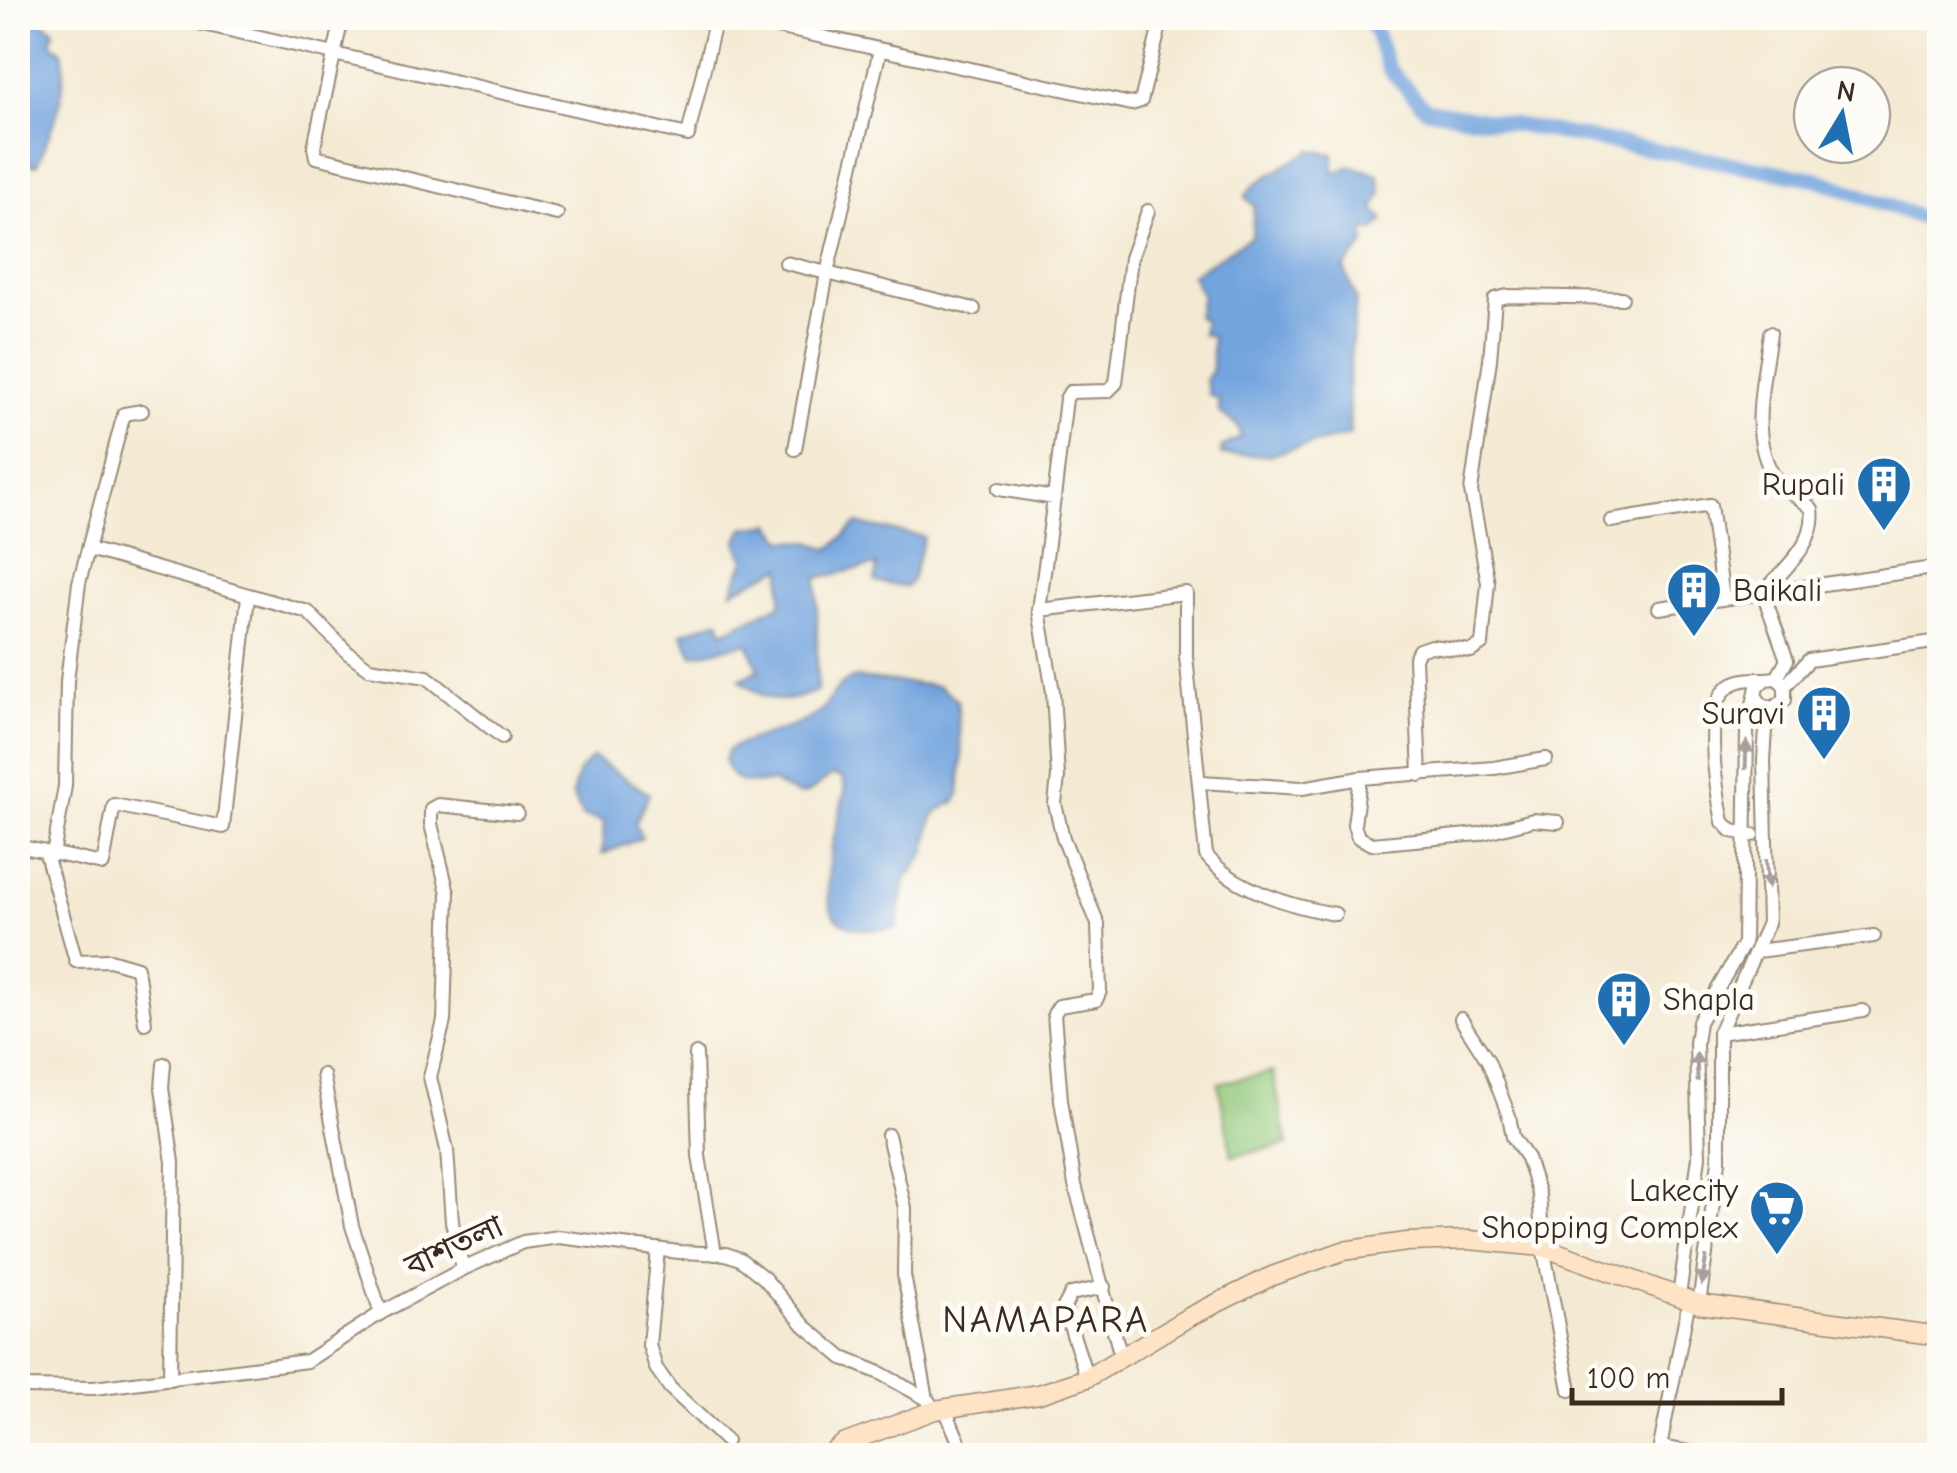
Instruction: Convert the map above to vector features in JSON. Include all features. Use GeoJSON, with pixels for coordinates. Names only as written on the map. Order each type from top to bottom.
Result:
{"type":"FeatureCollection","features":[{"type":"Feature","properties":{"kind":"street"},"geometry":{"type":"LineString","coordinates":[[177,18],[688,135],[716,18]]}},
{"type":"Feature","properties":{"kind":"street"},"geometry":{"type":"LineString","coordinates":[[342,18],[314,146],[316,158],[557,214]]}},
{"type":"Feature","properties":{"kind":"street"},"geometry":{"type":"LineString","coordinates":[[736,18],[1131,104],[1142,101],[1162,18]]}},
{"type":"Feature","properties":{"kind":"street"},"geometry":{"type":"LineString","coordinates":[[795,449],[826,273],[880,50]]}},
{"type":"Feature","properties":{"kind":"street"},"geometry":{"type":"LineString","coordinates":[[1121,1358],[1074,1185],[1061,1100],[1054,1014],[1059,1006],[1096,1000],[1100,990],[1098,924],[1063,838],[1055,804],[1058,777],[1053,692],[1039,610],[1066,399],[1070,392],[1108,391],[1116,383],[1131,258],[1148,211]]}},
{"type":"Feature","properties":{"kind":"street"},"geometry":{"type":"LineString","coordinates":[[786,263],[974,310]]}},
{"type":"Feature","properties":{"kind":"street"},"geometry":{"type":"LineString","coordinates":[[1420,775],[1415,658],[1420,650],[1431,646],[1470,651],[1482,644],[1488,583],[1471,491],[1495,299],[1622,298]]}},
{"type":"Feature","properties":{"kind":"street"},"geometry":{"type":"LineString","coordinates":[[1763,593],[1811,538],[1814,522],[1812,509],[1778,483],[1767,464],[1760,432],[1770,333]]}},
{"type":"Feature","properties":{"kind":"street"},"geometry":{"type":"LineString","coordinates":[[142,412],[124,414],[79,583],[70,662],[65,786],[49,854],[76,960],[110,960],[137,968],[145,1023]]}},
{"type":"Feature","properties":{"kind":"street"},"geometry":{"type":"LineString","coordinates":[[999,489],[1054,498]]}},
{"type":"Feature","properties":{"kind":"street"},"geometry":{"type":"LineString","coordinates":[[1610,521],[1710,506],[1723,598]]}},
{"type":"Feature","properties":{"kind":"street"},"geometry":{"type":"LineString","coordinates":[[89,549],[308,612],[369,668],[427,677],[502,737]]}},
{"type":"Feature","properties":{"kind":"street"},"geometry":{"type":"LineString","coordinates":[[1658,608],[1940,567]]}},
{"type":"Feature","properties":{"kind":"street"},"geometry":{"type":"LineString","coordinates":[[1039,610],[1186,593],[1186,656],[1206,855],[1216,868],[1255,888],[1335,914]]}},
{"type":"Feature","properties":{"kind":"street"},"geometry":{"type":"LineString","coordinates":[[1763,593],[1787,660],[1776,681]]}},
{"type":"Feature","properties":{"kind":"street"},"geometry":{"type":"LineString","coordinates":[[18,846],[105,863],[114,805],[223,827],[248,596]]}},
{"type":"Feature","properties":{"kind":"street"},"geometry":{"type":"LineString","coordinates":[[1689,1300],[1699,1156],[1699,1022],[1744,943],[1747,730],[1757,687],[1776,681],[1809,660],[1940,641]]}},
{"type":"Feature","properties":{"kind":"street"},"geometry":{"type":"LineString","coordinates":[[1764,834],[1732,831],[1724,822],[1714,736],[1716,712],[1725,690],[1742,680],[1776,681]]}},
{"type":"Feature","properties":{"kind":"street"},"geometry":{"type":"LineString","coordinates":[[1712,1456],[1655,1451],[1719,1161],[1719,1033],[1768,923],[1764,834],[1766,730],[1773,708],[1785,700],[1776,681]]}},
{"type":"Feature","properties":{"kind":"street"},"geometry":{"type":"LineString","coordinates":[[1757,698],[1764,706],[1773,708]]}},
{"type":"Feature","properties":{"kind":"street"},"geometry":{"type":"LineString","coordinates":[[1200,782],[1302,788],[1360,778],[1494,768],[1546,759]]}},
{"type":"Feature","properties":{"kind":"street"},"geometry":{"type":"LineString","coordinates":[[1360,778],[1354,825],[1358,836],[1372,844],[1479,834],[1533,820],[1558,822]]}},
{"type":"Feature","properties":{"kind":"street"},"geometry":{"type":"LineString","coordinates":[[463,1268],[452,1222],[446,1150],[430,1077],[444,1021],[448,893],[430,824],[432,809],[438,805],[517,813]]}},
{"type":"Feature","properties":{"kind":"street"},"geometry":{"type":"LineString","coordinates":[[1758,951],[1874,936]]}},
{"type":"Feature","properties":{"kind":"street"},"geometry":{"type":"LineString","coordinates":[[1716,990],[1736,999]]}},
{"type":"Feature","properties":{"kind":"street"},"geometry":{"type":"LineString","coordinates":[[1719,1033],[1862,1011]]}},
{"type":"Feature","properties":{"kind":"street"},"geometry":{"type":"LineString","coordinates":[[1461,1019],[1488,1060],[1512,1137],[1527,1158],[1540,1196],[1543,1247],[1570,1390]]}},
{"type":"Feature","properties":{"kind":"street"},"geometry":{"type":"LineString","coordinates":[[696,1054],[699,1156],[715,1254]]}},
{"type":"Feature","properties":{"kind":"street"},"geometry":{"type":"LineString","coordinates":[[164,1064],[162,1088],[172,1162],[170,1380]]}},
{"type":"Feature","properties":{"kind":"street"},"geometry":{"type":"LineString","coordinates":[[324,1075],[352,1226],[381,1313]]}},
{"type":"Feature","properties":{"kind":"street"},"geometry":{"type":"LineString","coordinates":[[1700,1098],[1719,1097]]}},
{"type":"Feature","properties":{"kind":"street"},"geometry":{"type":"LineString","coordinates":[[888,1135],[905,1208],[904,1275],[936,1406],[965,1456]]}},
{"type":"Feature","properties":{"kind":"street"},"geometry":{"type":"LineString","coordinates":[[1699,1156],[1719,1161]]}},
{"type":"Feature","properties":{"kind":"street","name":"বাশতলা"},"geometry":{"type":"LineString","coordinates":[[18,1387],[94,1388],[306,1361],[381,1313],[463,1268],[524,1242],[559,1237],[740,1260],[764,1278],[805,1326],[843,1358],[880,1373],[936,1406]]}},
{"type":"Feature","properties":{"kind":"street"},"geometry":{"type":"LineString","coordinates":[[828,1456],[843,1444],[936,1406],[1039,1394],[1087,1378],[1186,1318],[1272,1276],[1343,1251],[1407,1242],[1469,1240],[1543,1247],[1689,1300],[1940,1336]]}},
{"type":"Feature","properties":{"kind":"street"},"geometry":{"type":"LineString","coordinates":[[658,1250],[648,1345],[656,1368],[670,1388],[726,1440]]}},
{"type":"Feature","properties":{"kind":"street"},"geometry":{"type":"LineString","coordinates":[[1087,1378],[1064,1307],[1071,1294],[1104,1287]]}},
{"type":"Feature","properties":{"kind":"green space"},"geometry":{"type":"Polygon","coordinates":[[[1273,1072],[1288,1145],[1232,1156],[1218,1083],[1273,1072]]]}},
{"type":"Feature","properties":{"kind":"water"},"geometry":{"type":"Polygon","coordinates":[[[18,18],[38,18],[54,30],[51,43],[62,51],[64,65],[61,95],[37,165],[18,163],[18,18]]]}},
{"type":"Feature","properties":{"kind":"water"},"geometry":{"type":"Polygon","coordinates":[[[1311,150],[1334,154],[1333,173],[1351,166],[1378,174],[1382,192],[1374,209],[1384,220],[1374,231],[1365,229],[1364,245],[1344,268],[1356,300],[1348,382],[1350,435],[1269,455],[1221,455],[1222,447],[1241,437],[1238,426],[1219,412],[1219,400],[1209,395],[1206,379],[1212,370],[1212,336],[1202,334],[1204,321],[1197,316],[1202,295],[1191,275],[1252,236],[1254,206],[1245,197],[1255,184],[1311,150]]]}},
{"type":"Feature","properties":{"kind":"water"},"geometry":{"type":"Polygon","coordinates":[[[771,524],[784,540],[810,542],[830,549],[857,524],[924,537],[912,580],[906,587],[875,582],[877,565],[817,578],[817,691],[785,700],[759,693],[739,679],[759,670],[748,643],[693,655],[682,633],[719,620],[723,632],[781,604],[782,567],[732,591],[745,560],[737,542],[744,528],[771,524]]]}},
{"type":"Feature","properties":{"kind":"water"},"geometry":{"type":"Polygon","coordinates":[[[856,678],[939,686],[957,700],[962,758],[959,795],[932,819],[926,852],[905,881],[897,927],[889,929],[849,926],[834,915],[830,906],[829,865],[845,791],[843,778],[833,775],[800,795],[773,782],[743,782],[732,775],[724,760],[728,750],[817,714],[842,684],[856,678]]]}},
{"type":"Feature","properties":{"kind":"water"},"geometry":{"type":"Polygon","coordinates":[[[593,757],[649,794],[635,824],[642,838],[602,854],[604,821],[583,817],[572,795],[579,771],[593,757]]]}},
{"type":"Feature","properties":{"kind":"waterway"},"geometry":{"type":"LineString","coordinates":[[1365,18],[1373,26],[1388,68],[1426,109],[1817,179],[1940,225]]}},
{"type":"Feature","properties":{"kind":"place","name":"Rupali"},"geometry":{"type":"Point","coordinates":[1884,533]}},
{"type":"Feature","properties":{"kind":"place","name":"Baikali"},"geometry":{"type":"Point","coordinates":[1694,639]}},
{"type":"Feature","properties":{"kind":"place","name":"Suravi"},"geometry":{"type":"Point","coordinates":[1824,762]}},
{"type":"Feature","properties":{"kind":"place","name":"Shapla"},"geometry":{"type":"Point","coordinates":[1624,1048]}},
{"type":"Feature","properties":{"kind":"place","name":"Lakecity Shopping Complex"},"geometry":{"type":"Point","coordinates":[1777,1257]}},
{"type":"Feature","properties":{"kind":"district","name":"NAMAPARA"},"geometry":{"type":"Point","coordinates":[1046,1320]}}]}
